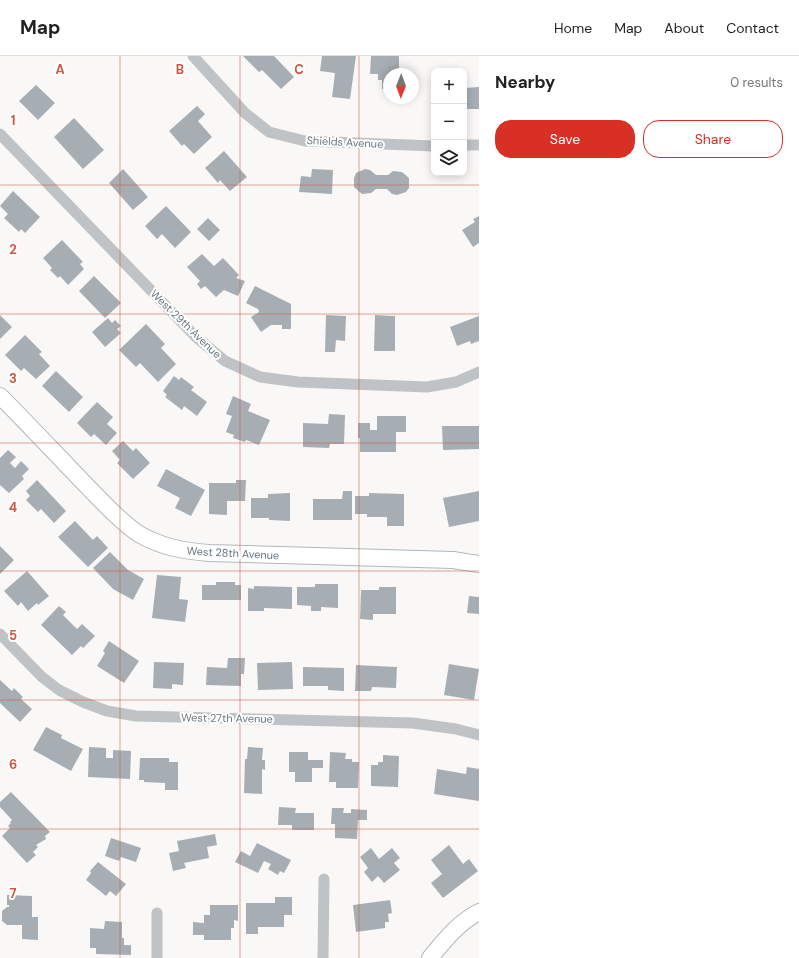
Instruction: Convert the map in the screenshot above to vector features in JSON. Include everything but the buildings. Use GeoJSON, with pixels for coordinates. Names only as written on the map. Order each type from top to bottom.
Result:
{"type":"FeatureCollection","features":[{"type":"Feature","properties":{"kind":"street","name":"Shields Avenue"},"geometry":{"type":"LineString","coordinates":[[193,56],[245,113],[269,132],[305,141],[431,146]]}},
{"type":"Feature","properties":{"kind":"street","name":"West 29th Avenue"},"geometry":{"type":"LineString","coordinates":[[0,134],[196,337],[225,361],[260,377],[298,382],[427,387],[456,382],[479,372]]}},
{"type":"Feature","properties":{"kind":"street"},"geometry":{"type":"LineString","coordinates":[[467,146],[479,145]]}},
{"type":"Feature","properties":{"kind":"street","name":"West 28th Avenue"},"geometry":{"type":"LineString","coordinates":[[0,396],[94,494],[138,534],[158,543],[183,551],[209,553],[446,560],[479,564]]}},
{"type":"Feature","properties":{"kind":"street","name":"West 27th Avenue"},"geometry":{"type":"LineString","coordinates":[[0,634],[42,677],[59,690],[82,702],[107,711],[136,716],[413,723],[456,729],[479,735]]}},
{"type":"Feature","properties":{"kind":"street"},"geometry":{"type":"LineString","coordinates":[[323,958],[324,879]]}},
{"type":"Feature","properties":{"kind":"street"},"geometry":{"type":"LineString","coordinates":[[430,958],[447,938],[473,915],[479,912]]}},
{"type":"Feature","properties":{"kind":"street"},"geometry":{"type":"LineString","coordinates":[[157,913],[157,958]]}}]}
